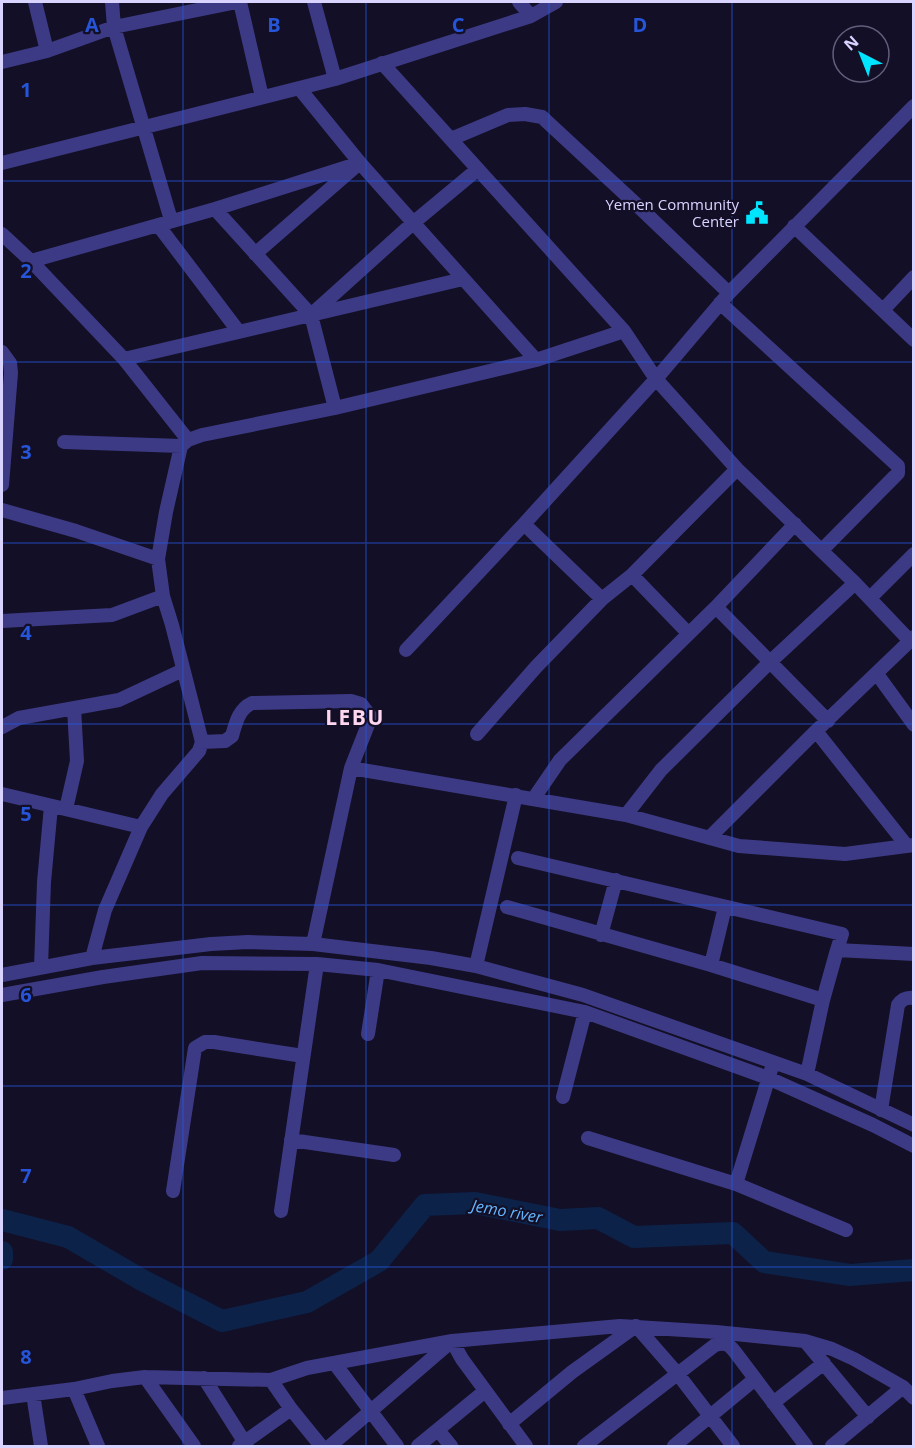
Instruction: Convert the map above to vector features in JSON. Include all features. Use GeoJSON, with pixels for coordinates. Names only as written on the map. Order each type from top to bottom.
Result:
{"type":"FeatureCollection","features":[{"type":"Feature","properties":{"kind":"street"},"geometry":{"type":"LineString","coordinates":[[35,2],[47,51]]}},
{"type":"Feature","properties":{"kind":"street"},"geometry":{"type":"LineString","coordinates":[[112,2],[114,27],[144,127],[164,222],[239,332]]}},
{"type":"Feature","properties":{"kind":"street"},"geometry":{"type":"LineString","coordinates":[[2,62],[47,51],[114,27],[239,2],[262,97]]}},
{"type":"Feature","properties":{"kind":"street"},"geometry":{"type":"LineString","coordinates":[[314,2],[336,79]]}},
{"type":"Feature","properties":{"kind":"street"},"geometry":{"type":"LineString","coordinates":[[519,2],[531,16]]}},
{"type":"Feature","properties":{"kind":"street"},"geometry":{"type":"LineString","coordinates":[[2,162],[336,79],[531,16],[556,2]]}},
{"type":"Feature","properties":{"kind":"street"},"geometry":{"type":"LineString","coordinates":[[382,63],[624,331],[656,379],[737,469],[912,639],[709,838]]}},
{"type":"Feature","properties":{"kind":"street"},"geometry":{"type":"LineString","coordinates":[[299,88],[360,163],[536,360]]}},
{"type":"Feature","properties":{"kind":"street"},"geometry":{"type":"LineString","coordinates":[[406,650],[656,379],[725,298],[914,106]]}},
{"type":"Feature","properties":{"kind":"street"},"geometry":{"type":"LineString","coordinates":[[451,139],[508,115],[525,114],[542,117],[638,206],[725,298],[898,466],[898,472],[822,550]]}},
{"type":"Feature","properties":{"kind":"street"},"geometry":{"type":"LineString","coordinates":[[31,261],[215,209],[360,163]]}},
{"type":"Feature","properties":{"kind":"street"},"geometry":{"type":"LineString","coordinates":[[255,254],[360,163]]}},
{"type":"Feature","properties":{"kind":"street"},"geometry":{"type":"LineString","coordinates":[[311,315],[413,223],[478,169]]}},
{"type":"Feature","properties":{"kind":"street"},"geometry":{"type":"LineString","coordinates":[[215,209],[311,315],[335,408]]}},
{"type":"Feature","properties":{"kind":"street"},"geometry":{"type":"LineString","coordinates":[[794,226],[914,340]]}},
{"type":"Feature","properties":{"kind":"street"},"geometry":{"type":"LineString","coordinates":[[2,234],[31,261],[124,359],[185,443]]}},
{"type":"Feature","properties":{"kind":"street"},"geometry":{"type":"LineString","coordinates":[[882,310],[914,277]]}},
{"type":"Feature","properties":{"kind":"street"},"geometry":{"type":"LineString","coordinates":[[124,359],[463,279]]}},
{"type":"Feature","properties":{"kind":"street"},"geometry":{"type":"LineString","coordinates":[[64,442],[185,443],[202,435],[335,408],[536,360],[624,331]]}},
{"type":"Feature","properties":{"kind":"street"},"geometry":{"type":"LineString","coordinates":[[2,352],[10,363],[11,373],[2,485]]}},
{"type":"Feature","properties":{"kind":"street"},"geometry":{"type":"LineString","coordinates":[[92,958],[105,910],[141,827],[162,794],[199,751],[202,742],[163,596],[158,559],[166,512],[185,443]]}},
{"type":"Feature","properties":{"kind":"street"},"geometry":{"type":"LineString","coordinates":[[477,734],[536,667],[602,599],[632,575],[737,469]]}},
{"type":"Feature","properties":{"kind":"street"},"geometry":{"type":"LineString","coordinates":[[2,510],[76,531],[158,559]]}},
{"type":"Feature","properties":{"kind":"street"},"geometry":{"type":"LineString","coordinates":[[524,524],[602,599]]}},
{"type":"Feature","properties":{"kind":"street"},"geometry":{"type":"LineString","coordinates":[[534,798],[560,760],[716,607],[795,524]]}},
{"type":"Feature","properties":{"kind":"street"},"geometry":{"type":"LineString","coordinates":[[870,598],[914,554]]}},
{"type":"Feature","properties":{"kind":"street"},"geometry":{"type":"LineString","coordinates":[[632,575],[688,633]]}},
{"type":"Feature","properties":{"kind":"street"},"geometry":{"type":"LineString","coordinates":[[626,815],[662,770],[770,662],[855,583]]}},
{"type":"Feature","properties":{"kind":"street"},"geometry":{"type":"LineString","coordinates":[[2,621],[112,615],[163,596]]}},
{"type":"Feature","properties":{"kind":"street"},"geometry":{"type":"LineString","coordinates":[[716,607],[828,721]]}},
{"type":"Feature","properties":{"kind":"street"},"geometry":{"type":"LineString","coordinates":[[2,727],[19,718],[119,700],[183,670]]}},
{"type":"Feature","properties":{"kind":"street"},"geometry":{"type":"LineString","coordinates":[[877,674],[914,725]]}},
{"type":"Feature","properties":{"kind":"street"},"geometry":{"type":"LineString","coordinates":[[202,742],[225,741],[232,736],[236,720],[244,707],[252,703],[351,701],[361,704],[371,717],[351,768],[313,944]]}},
{"type":"Feature","properties":{"kind":"street"},"geometry":{"type":"LineString","coordinates":[[66,809],[77,761],[74,708]]}},
{"type":"Feature","properties":{"kind":"street"},"geometry":{"type":"LineString","coordinates":[[816,731],[910,846]]}},
{"type":"Feature","properties":{"kind":"street"},"geometry":{"type":"LineString","coordinates":[[351,768],[626,815],[739,846],[845,854],[910,846]]}},
{"type":"Feature","properties":{"kind":"street"},"geometry":{"type":"LineString","coordinates":[[2,794],[141,827]]}},
{"type":"Feature","properties":{"kind":"street"},"geometry":{"type":"LineString","coordinates":[[476,966],[516,795]]}},
{"type":"Feature","properties":{"kind":"street"},"geometry":{"type":"LineString","coordinates":[[41,967],[44,882],[51,806]]}},
{"type":"Feature","properties":{"kind":"street"},"geometry":{"type":"LineString","coordinates":[[518,858],[842,934],[823,1000],[807,1074]]}},
{"type":"Feature","properties":{"kind":"street"},"geometry":{"type":"LineString","coordinates":[[601,935],[616,880]]}},
{"type":"Feature","properties":{"kind":"street"},"geometry":{"type":"LineString","coordinates":[[507,907],[711,965],[823,1000]]}},
{"type":"Feature","properties":{"kind":"street"},"geometry":{"type":"LineString","coordinates":[[711,965],[725,907]]}},
{"type":"Feature","properties":{"kind":"street"},"geometry":{"type":"LineString","coordinates":[[2,975],[92,958],[220,943],[313,944],[431,958],[476,966],[583,995],[807,1074],[914,1125]]}},
{"type":"Feature","properties":{"kind":"street"},"geometry":{"type":"LineString","coordinates":[[837,950],[914,954]]}},
{"type":"Feature","properties":{"kind":"street"},"geometry":{"type":"LineString","coordinates":[[2,994],[202,963],[317,964],[378,970],[585,1012],[768,1078],[914,1146]]}},
{"type":"Feature","properties":{"kind":"street"},"geometry":{"type":"LineString","coordinates":[[280,1211],[317,964]]}},
{"type":"Feature","properties":{"kind":"street"},"geometry":{"type":"LineString","coordinates":[[368,1034],[378,970]]}},
{"type":"Feature","properties":{"kind":"street"},"geometry":{"type":"LineString","coordinates":[[881,1110],[898,1005],[901,1000],[914,998]]}},
{"type":"Feature","properties":{"kind":"street"},"geometry":{"type":"LineString","coordinates":[[563,1097],[585,1012]]}},
{"type":"Feature","properties":{"kind":"street"},"geometry":{"type":"LineString","coordinates":[[172,1191],[195,1048],[205,1042],[214,1042],[303,1056]]}},
{"type":"Feature","properties":{"kind":"street"},"geometry":{"type":"LineString","coordinates":[[736,1184],[773,1062]]}},
{"type":"Feature","properties":{"kind":"street"},"geometry":{"type":"LineString","coordinates":[[588,1138],[736,1184],[846,1230]]}},
{"type":"Feature","properties":{"kind":"street"},"geometry":{"type":"LineString","coordinates":[[291,1140],[394,1155]]}},
{"type":"Feature","properties":{"kind":"street"},"geometry":{"type":"LineString","coordinates":[[636,1326],[677,1373],[733,1446]]}},
{"type":"Feature","properties":{"kind":"street"},"geometry":{"type":"LineString","coordinates":[[509,1424],[572,1372],[636,1326]]}},
{"type":"Feature","properties":{"kind":"street"},"geometry":{"type":"LineString","coordinates":[[2,1398],[145,1377],[271,1380],[307,1368],[452,1341],[636,1326],[719,1337],[805,1341],[832,1349],[854,1359],[903,1387],[914,1398]]}},
{"type":"Feature","properties":{"kind":"street"},"geometry":{"type":"LineString","coordinates":[[592,1444],[677,1373],[715,1345],[719,1337]]}},
{"type":"Feature","properties":{"kind":"street"},"geometry":{"type":"LineString","coordinates":[[719,1337],[729,1345],[806,1446]]}},
{"type":"Feature","properties":{"kind":"street"},"geometry":{"type":"LineString","coordinates":[[452,1341],[462,1359],[526,1446]]}},
{"type":"Feature","properties":{"kind":"street"},"geometry":{"type":"LineString","coordinates":[[330,1446],[452,1341]]}},
{"type":"Feature","properties":{"kind":"street"},"geometry":{"type":"LineString","coordinates":[[805,1341],[868,1417]]}},
{"type":"Feature","properties":{"kind":"street"},"geometry":{"type":"LineString","coordinates":[[773,1403],[824,1363]]}},
{"type":"Feature","properties":{"kind":"street"},"geometry":{"type":"LineString","coordinates":[[335,1364],[397,1446]]}},
{"type":"Feature","properties":{"kind":"street"},"geometry":{"type":"LineString","coordinates":[[145,1377],[194,1446]]}},
{"type":"Feature","properties":{"kind":"street"},"geometry":{"type":"LineString","coordinates":[[204,1378],[244,1445],[291,1409]]}},
{"type":"Feature","properties":{"kind":"street"},"geometry":{"type":"LineString","coordinates":[[674,1446],[756,1379]]}},
{"type":"Feature","properties":{"kind":"street"},"geometry":{"type":"LineString","coordinates":[[271,1380],[321,1446]]}},
{"type":"Feature","properties":{"kind":"street"},"geometry":{"type":"LineString","coordinates":[[832,1446],[903,1387]]}},
{"type":"Feature","properties":{"kind":"street"},"geometry":{"type":"LineString","coordinates":[[74,1389],[98,1446]]}},
{"type":"Feature","properties":{"kind":"street"},"geometry":{"type":"LineString","coordinates":[[418,1446],[485,1391]]}},
{"type":"Feature","properties":{"kind":"street"},"geometry":{"type":"LineString","coordinates":[[33,1394],[41,1446]]}},
{"type":"Feature","properties":{"kind":"street"},"geometry":{"type":"LineString","coordinates":[[438,1430],[451,1446]]}},
{"type":"Feature","properties":{"kind":"waterway","name":"Jemo river"},"geometry":{"type":"LineString","coordinates":[[2,1220],[68,1237],[142,1280],[222,1321],[307,1302],[379,1261],[425,1205],[475,1203],[560,1220],[598,1218],[634,1237],[733,1233],[764,1262],[850,1275],[914,1270]]}},
{"type":"Feature","properties":{"kind":"waterway","name":"Jemo river"},"geometry":{"type":"LineString","coordinates":[[2,1252],[2,1259]]}},
{"type":"Feature","properties":{"kind":"place","name":"Yemen Community Center"},"geometry":{"type":"Point","coordinates":[757,213]}},
{"type":"Feature","properties":{"kind":"district","name":"LEBU"},"geometry":{"type":"Point","coordinates":[355,717]}}]}
